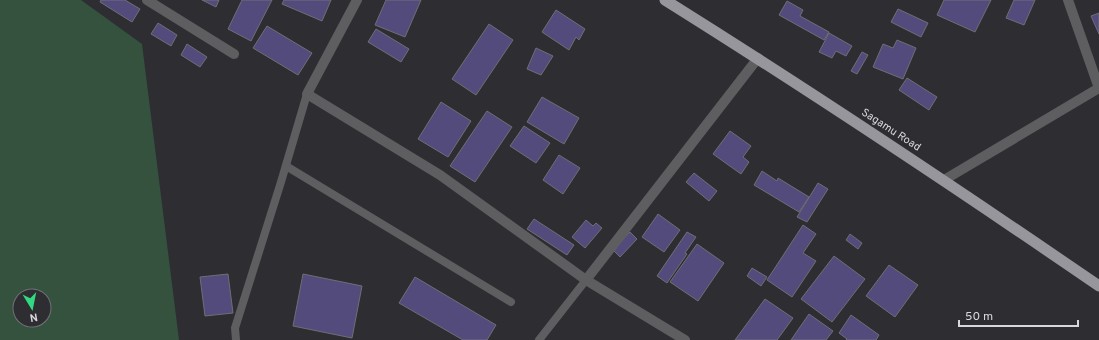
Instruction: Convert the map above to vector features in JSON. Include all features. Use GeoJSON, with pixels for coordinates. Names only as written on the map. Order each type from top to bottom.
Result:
{"type":"FeatureCollection","features":[{"type":"Feature","properties":{"kind":"highway","name":"Sagamu Road"},"geometry":{"type":"LineString","coordinates":[[666,0],[758,58],[944,180],[1099,286]]}},
{"type":"Feature","properties":{"kind":"street"},"geometry":{"type":"LineString","coordinates":[[147,0],[234,54]]}},
{"type":"Feature","properties":{"kind":"street"},"geometry":{"type":"LineString","coordinates":[[357,0],[307,94],[440,175],[586,280],[685,340]]}},
{"type":"Feature","properties":{"kind":"street"},"geometry":{"type":"LineString","coordinates":[[944,180],[1099,88],[1068,0]]}},
{"type":"Feature","properties":{"kind":"street"},"geometry":{"type":"LineString","coordinates":[[586,280],[758,58]]}},
{"type":"Feature","properties":{"kind":"lane"},"geometry":{"type":"LineString","coordinates":[[236,340],[235,328],[307,94]]}},
{"type":"Feature","properties":{"kind":"lane"},"geometry":{"type":"LineString","coordinates":[[286,166],[511,302]]}},
{"type":"Feature","properties":{"kind":"lane"},"geometry":{"type":"LineString","coordinates":[[539,340],[586,280]]}},
{"type":"Feature","properties":{"kind":"green space"},"geometry":{"type":"Polygon","coordinates":[[[0,0],[81,0],[142,44],[179,340],[0,340],[0,0]]]}},
{"type":"Feature","properties":{"kind":"building"},"geometry":{"type":"Polygon","coordinates":[[[101,0],[125,0],[140,9],[132,22],[100,2],[101,0]]]}},
{"type":"Feature","properties":{"kind":"building"},"geometry":{"type":"Polygon","coordinates":[[[202,0],[219,0],[216,7],[202,0]]]}},
{"type":"Feature","properties":{"kind":"building"},"geometry":{"type":"Polygon","coordinates":[[[242,0],[272,0],[251,41],[228,29],[242,0]]]}},
{"type":"Feature","properties":{"kind":"building"},"geometry":{"type":"Polygon","coordinates":[[[284,0],[331,0],[322,21],[282,4],[284,0]]]}},
{"type":"Feature","properties":{"kind":"building"},"geometry":{"type":"Polygon","coordinates":[[[386,0],[421,0],[405,37],[375,25],[386,0]]]}},
{"type":"Feature","properties":{"kind":"building"},"geometry":{"type":"Polygon","coordinates":[[[944,0],[991,0],[975,32],[937,15],[944,0]]]}},
{"type":"Feature","properties":{"kind":"building"},"geometry":{"type":"Polygon","coordinates":[[[1014,0],[1035,0],[1024,25],[1006,18],[1014,0]]]}},
{"type":"Feature","properties":{"kind":"building"},"geometry":{"type":"Polygon","coordinates":[[[787,1],[803,10],[800,16],[829,32],[824,40],[779,15],[787,1]]]}},
{"type":"Feature","properties":{"kind":"building"},"geometry":{"type":"Polygon","coordinates":[[[898,9],[928,23],[921,37],[891,22],[898,9]]]}},
{"type":"Feature","properties":{"kind":"building"},"geometry":{"type":"Polygon","coordinates":[[[556,10],[585,29],[579,40],[576,37],[569,50],[542,32],[556,10]]]}},
{"type":"Feature","properties":{"kind":"building"},"geometry":{"type":"Polygon","coordinates":[[[1099,13],[1099,34],[1091,16],[1099,13]]]}},
{"type":"Feature","properties":{"kind":"building"},"geometry":{"type":"Polygon","coordinates":[[[158,23],[177,35],[171,46],[151,34],[158,23]]]}},
{"type":"Feature","properties":{"kind":"building"},"geometry":{"type":"Polygon","coordinates":[[[489,24],[513,40],[476,95],[452,79],[489,24]]]}},
{"type":"Feature","properties":{"kind":"building"},"geometry":{"type":"Polygon","coordinates":[[[267,26],[312,53],[298,75],[253,48],[267,26]]]}},
{"type":"Feature","properties":{"kind":"building"},"geometry":{"type":"Polygon","coordinates":[[[376,29],[409,49],[401,62],[368,42],[376,29]]]}},
{"type":"Feature","properties":{"kind":"building"},"geometry":{"type":"Polygon","coordinates":[[[829,33],[852,46],[846,56],[836,51],[832,58],[819,52],[829,33]]]}},
{"type":"Feature","properties":{"kind":"building"},"geometry":{"type":"Polygon","coordinates":[[[897,40],[916,48],[903,79],[873,67],[883,44],[893,48],[897,40]]]}},
{"type":"Feature","properties":{"kind":"building"},"geometry":{"type":"Polygon","coordinates":[[[187,44],[207,57],[200,67],[181,55],[187,44]]]}},
{"type":"Feature","properties":{"kind":"building"},"geometry":{"type":"Polygon","coordinates":[[[536,48],[553,56],[541,75],[527,69],[536,48]]]}},
{"type":"Feature","properties":{"kind":"building"},"geometry":{"type":"Polygon","coordinates":[[[862,52],[868,55],[857,74],[851,71],[862,52]]]}},
{"type":"Feature","properties":{"kind":"building"},"geometry":{"type":"Polygon","coordinates":[[[907,78],[937,97],[929,110],[899,90],[907,78]]]}},
{"type":"Feature","properties":{"kind":"building"},"geometry":{"type":"Polygon","coordinates":[[[542,97],[579,118],[564,144],[527,122],[542,97]]]}},
{"type":"Feature","properties":{"kind":"building"},"geometry":{"type":"Polygon","coordinates":[[[441,102],[471,121],[448,157],[418,139],[441,102]]]}},
{"type":"Feature","properties":{"kind":"building"},"geometry":{"type":"Polygon","coordinates":[[[487,111],[512,127],[475,182],[450,166],[487,111]]]}},
{"type":"Feature","properties":{"kind":"building"},"geometry":{"type":"Polygon","coordinates":[[[524,126],[550,143],[536,163],[510,146],[524,126]]]}},
{"type":"Feature","properties":{"kind":"building"},"geometry":{"type":"Polygon","coordinates":[[[730,131],[751,146],[743,157],[749,162],[741,174],[713,154],[730,131]]]}},
{"type":"Feature","properties":{"kind":"building"},"geometry":{"type":"Polygon","coordinates":[[[559,155],[580,168],[563,194],[543,180],[559,155]]]}},
{"type":"Feature","properties":{"kind":"building"},"geometry":{"type":"Polygon","coordinates":[[[762,171],[777,181],[778,178],[809,197],[799,212],[754,185],[762,171]]]}},
{"type":"Feature","properties":{"kind":"building"},"geometry":{"type":"Polygon","coordinates":[[[694,173],[717,191],[709,201],[686,182],[694,173]]]}},
{"type":"Feature","properties":{"kind":"building"},"geometry":{"type":"Polygon","coordinates":[[[818,183],[828,189],[807,222],[797,217],[818,183]]]}},
{"type":"Feature","properties":{"kind":"building"},"geometry":{"type":"Polygon","coordinates":[[[658,214],[680,230],[664,252],[642,237],[658,214]]]}},
{"type":"Feature","properties":{"kind":"building"},"geometry":{"type":"Polygon","coordinates":[[[534,219],[574,245],[567,255],[527,229],[534,219]]]}},
{"type":"Feature","properties":{"kind":"building"},"geometry":{"type":"Polygon","coordinates":[[[586,220],[593,226],[596,223],[602,228],[585,248],[572,237],[586,220]]]}},
{"type":"Feature","properties":{"kind":"building"},"geometry":{"type":"Polygon","coordinates":[[[803,225],[816,234],[803,253],[816,261],[792,297],[767,280],[803,225]]]}},
{"type":"Feature","properties":{"kind":"building"},"geometry":{"type":"Polygon","coordinates":[[[630,232],[637,239],[620,257],[613,250],[630,232]]]}},
{"type":"Feature","properties":{"kind":"building"},"geometry":{"type":"Polygon","coordinates":[[[687,232],[696,237],[685,253],[687,254],[667,283],[657,276],[687,232]]]}},
{"type":"Feature","properties":{"kind":"building"},"geometry":{"type":"Polygon","coordinates":[[[850,234],[862,243],[858,249],[846,240],[850,234]]]}},
{"type":"Feature","properties":{"kind":"building"},"geometry":{"type":"Polygon","coordinates":[[[697,244],[724,263],[698,301],[670,282],[697,244]]]}},
{"type":"Feature","properties":{"kind":"building"},"geometry":{"type":"Polygon","coordinates":[[[834,256],[865,279],[832,322],[801,299],[834,256]]]}},
{"type":"Feature","properties":{"kind":"building"},"geometry":{"type":"Polygon","coordinates":[[[889,265],[918,285],[895,317],[866,296],[889,265]]]}},
{"type":"Feature","properties":{"kind":"building"},"geometry":{"type":"Polygon","coordinates":[[[752,268],[767,277],[761,286],[747,276],[752,268]]]}},
{"type":"Feature","properties":{"kind":"building"},"geometry":{"type":"Polygon","coordinates":[[[228,274],[233,313],[205,316],[200,277],[228,274]]]}},
{"type":"Feature","properties":{"kind":"building"},"geometry":{"type":"Polygon","coordinates":[[[303,274],[362,286],[352,338],[293,326],[303,274]]]}},
{"type":"Feature","properties":{"kind":"building"},"geometry":{"type":"Polygon","coordinates":[[[415,277],[496,325],[487,340],[463,340],[399,303],[415,277]]]}},
{"type":"Feature","properties":{"kind":"building"},"geometry":{"type":"Polygon","coordinates":[[[765,299],[793,318],[777,340],[735,340],[765,299]]]}},
{"type":"Feature","properties":{"kind":"building"},"geometry":{"type":"Polygon","coordinates":[[[809,314],[833,331],[826,340],[791,340],[809,314]]]}},
{"type":"Feature","properties":{"kind":"building"},"geometry":{"type":"Polygon","coordinates":[[[851,315],[879,335],[876,340],[846,340],[847,339],[839,333],[851,315]]]}}]}
